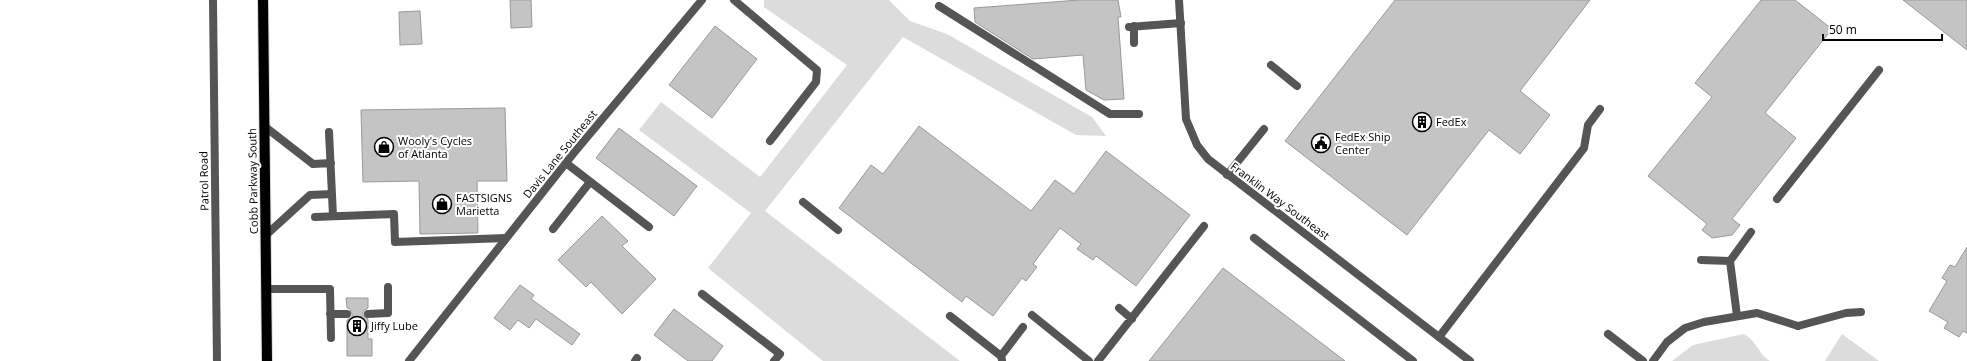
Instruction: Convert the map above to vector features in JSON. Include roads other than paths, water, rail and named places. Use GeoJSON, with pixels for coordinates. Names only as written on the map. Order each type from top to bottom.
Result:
{"type":"FeatureCollection","features":[{"type":"Feature","properties":{"kind":"main road","name":"Cobb Parkway South"},"geometry":{"type":"LineString","coordinates":[[263,0],[267,361]]}},
{"type":"Feature","properties":{"kind":"street","name":"Patrol Road"},"geometry":{"type":"LineString","coordinates":[[213,0],[217,361]]}},
{"type":"Feature","properties":{"kind":"street","name":"Davis Lane Southeast"},"geometry":{"type":"LineString","coordinates":[[409,361],[566,163],[702,0]]}},
{"type":"Feature","properties":{"kind":"street"},"geometry":{"type":"LineString","coordinates":[[734,0],[817,70],[816,82],[770,141]]}},
{"type":"Feature","properties":{"kind":"street","name":"Franklin Way Southeast"},"geometry":{"type":"LineString","coordinates":[[1179,0],[1186,119],[1197,145],[1208,159],[1470,361]]}},
{"type":"Feature","properties":{"kind":"street"},"geometry":{"type":"LineString","coordinates":[[939,6],[1110,114],[1139,114]]}},
{"type":"Feature","properties":{"kind":"street"},"geometry":{"type":"LineString","coordinates":[[1134,43],[1131,27],[1181,23]]}},
{"type":"Feature","properties":{"kind":"street"},"geometry":{"type":"LineString","coordinates":[[1271,66],[1297,86]]}},
{"type":"Feature","properties":{"kind":"street"},"geometry":{"type":"LineString","coordinates":[[1777,199],[1879,70]]}},
{"type":"Feature","properties":{"kind":"street"},"geometry":{"type":"LineString","coordinates":[[1439,337],[1584,148],[1588,125],[1600,109]]}},
{"type":"Feature","properties":{"kind":"street"},"geometry":{"type":"LineString","coordinates":[[264,126],[313,164],[331,163]]}},
{"type":"Feature","properties":{"kind":"street"},"geometry":{"type":"LineString","coordinates":[[1227,175],[1264,129]]}},
{"type":"Feature","properties":{"kind":"street"},"geometry":{"type":"LineString","coordinates":[[329,132],[333,216]]}},
{"type":"Feature","properties":{"kind":"street"},"geometry":{"type":"LineString","coordinates":[[566,163],[649,228]]}},
{"type":"Feature","properties":{"kind":"street"},"geometry":{"type":"LineString","coordinates":[[553,229],[590,182]]}},
{"type":"Feature","properties":{"kind":"street"},"geometry":{"type":"LineString","coordinates":[[266,235],[310,196],[332,194]]}},
{"type":"Feature","properties":{"kind":"street"},"geometry":{"type":"LineString","coordinates":[[803,202],[838,230]]}},
{"type":"Feature","properties":{"kind":"street"},"geometry":{"type":"LineString","coordinates":[[315,217],[394,214],[394,242],[506,238]]}},
{"type":"Feature","properties":{"kind":"street"},"geometry":{"type":"LineString","coordinates":[[1098,361],[1204,226]]}},
{"type":"Feature","properties":{"kind":"street"},"geometry":{"type":"LineString","coordinates":[[1737,316],[1730,261],[1751,232]]}},
{"type":"Feature","properties":{"kind":"street"},"geometry":{"type":"LineString","coordinates":[[1254,238],[1413,361]]}},
{"type":"Feature","properties":{"kind":"street"},"geometry":{"type":"LineString","coordinates":[[1701,260],[1730,261]]}},
{"type":"Feature","properties":{"kind":"street"},"geometry":{"type":"LineString","coordinates":[[368,314],[388,313],[388,287]]}},
{"type":"Feature","properties":{"kind":"street"},"geometry":{"type":"LineString","coordinates":[[266,289],[330,288],[331,338]]}},
{"type":"Feature","properties":{"kind":"street"},"geometry":{"type":"LineString","coordinates":[[702,294],[780,354],[774,361]]}},
{"type":"Feature","properties":{"kind":"street"},"geometry":{"type":"LineString","coordinates":[[1119,308],[1132,319]]}},
{"type":"Feature","properties":{"kind":"street"},"geometry":{"type":"LineString","coordinates":[[1653,361],[1667,342],[1685,328],[1704,322],[1757,313],[1798,326],[1846,313],[1861,312]]}},
{"type":"Feature","properties":{"kind":"street"},"geometry":{"type":"LineString","coordinates":[[330,314],[347,314]]}},
{"type":"Feature","properties":{"kind":"street"},"geometry":{"type":"LineString","coordinates":[[1032,315],[1089,361]]}},
{"type":"Feature","properties":{"kind":"street"},"geometry":{"type":"LineString","coordinates":[[950,316],[1002,359],[1024,327]]}},
{"type":"Feature","properties":{"kind":"street"},"geometry":{"type":"LineString","coordinates":[[1608,334],[1643,361]]}},
{"type":"Feature","properties":{"kind":"place","name":"FedEx"},"geometry":{"type":"Point","coordinates":[1422,122]}},
{"type":"Feature","properties":{"kind":"place","name":"FedEx Ship Center"},"geometry":{"type":"Point","coordinates":[1321,143]}},
{"type":"Feature","properties":{"kind":"place","name":"Wooly's Cycles of Atlanta"},"geometry":{"type":"Point","coordinates":[384,147]}},
{"type":"Feature","properties":{"kind":"place","name":"FASTSIGNS Marietta"},"geometry":{"type":"Point","coordinates":[442,204]}},
{"type":"Feature","properties":{"kind":"place","name":"Jiffy Lube"},"geometry":{"type":"Point","coordinates":[357,326]}}]}
